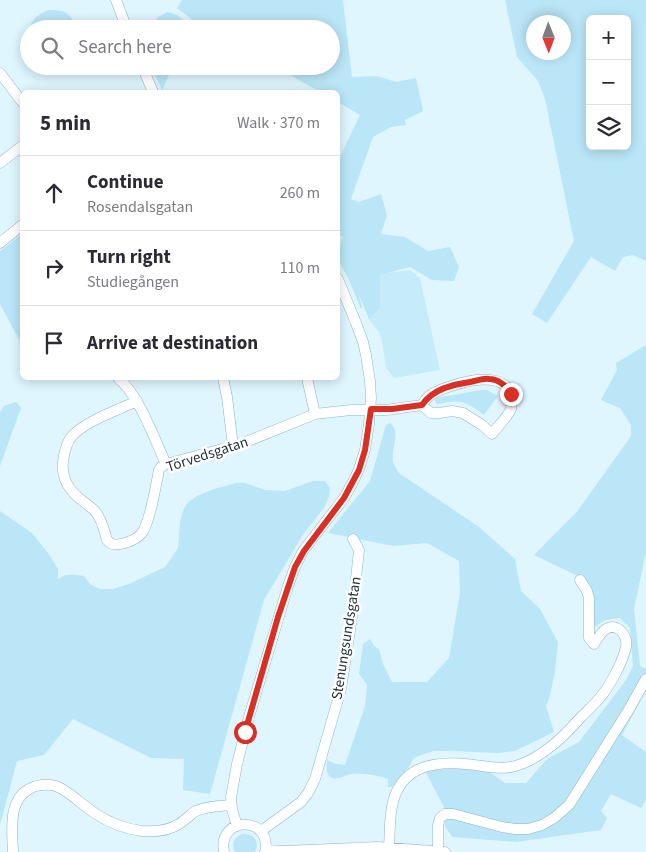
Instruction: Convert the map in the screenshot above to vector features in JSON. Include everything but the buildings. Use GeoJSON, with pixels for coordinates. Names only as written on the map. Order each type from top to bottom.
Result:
{"type":"FeatureCollection","features":[{"type":"Feature","properties":{"kind":"street"},"geometry":{"type":"LineString","coordinates":[[116,0],[124,20]]}},
{"type":"Feature","properties":{"kind":"street"},"geometry":{"type":"LineString","coordinates":[[0,73],[20,99]]}},
{"type":"Feature","properties":{"kind":"street"},"geometry":{"type":"LineString","coordinates":[[146,75],[152,90]]}},
{"type":"Feature","properties":{"kind":"street"},"geometry":{"type":"LineString","coordinates":[[0,163],[20,148]]}},
{"type":"Feature","properties":{"kind":"street"},"geometry":{"type":"LineString","coordinates":[[0,242],[20,227]]}},
{"type":"Feature","properties":{"kind":"street"},"geometry":{"type":"LineString","coordinates":[[237,826],[232,805],[233,783],[243,740],[288,586],[295,567],[304,551],[344,498],[359,470],[365,450],[371,409],[370,381],[363,342],[340,283]]}},
{"type":"Feature","properties":{"kind":"street"},"geometry":{"type":"LineString","coordinates":[[120,380],[137,401],[166,464]]}},
{"type":"Feature","properties":{"kind":"street"},"geometry":{"type":"LineString","coordinates":[[223,380],[233,446]]}},
{"type":"Feature","properties":{"kind":"street"},"geometry":{"type":"LineString","coordinates":[[307,380],[315,414]]}},
{"type":"Feature","properties":{"kind":"street"},"geometry":{"type":"LineString","coordinates":[[482,380],[494,380],[502,384],[508,389],[512,399],[508,414],[492,434],[463,413],[452,411],[431,413],[422,405],[427,398],[446,387],[482,380]]}},
{"type":"Feature","properties":{"kind":"street","name":"Törvedsgatan"},"geometry":{"type":"LineString","coordinates":[[137,401],[82,428],[68,442],[64,458],[63,473],[66,481],[74,493],[99,516],[109,542],[116,545],[136,539],[145,528],[159,470],[166,464],[233,446],[315,414],[422,405]]}},
{"type":"Feature","properties":{"kind":"street","name":"Stenungsundsgatan"},"geometry":{"type":"LineString","coordinates":[[261,832],[301,802],[315,779],[341,689],[359,550],[353,539]]}},
{"type":"Feature","properties":{"kind":"street"},"geometry":{"type":"LineString","coordinates":[[390,848],[393,802],[401,786],[412,773],[420,768],[436,764],[452,763],[510,767],[520,764],[536,756],[564,736],[603,694],[622,659],[626,641],[619,629],[611,627],[604,631],[594,644],[591,642],[589,638],[589,598],[580,580]]}},
{"type":"Feature","properties":{"kind":"street"},"geometry":{"type":"LineString","coordinates":[[438,851],[438,825],[440,818],[445,814],[453,814],[515,829],[528,829],[542,825],[554,818],[569,805],[646,679]]}},
{"type":"Feature","properties":{"kind":"street"},"geometry":{"type":"LineString","coordinates":[[13,852],[12,812],[16,802],[24,794],[38,786],[53,785],[62,788],[105,820],[125,828],[143,831],[155,832],[165,830],[178,825],[195,812],[213,807],[232,805]]}},
{"type":"Feature","properties":{"kind":"street"},"geometry":{"type":"LineString","coordinates":[[224,852],[226,836],[231,829],[244,824],[252,826],[261,832],[265,839],[266,851],[390,848],[445,852]]}},
{"type":"Feature","properties":{"kind":"shaded area"},"geometry":{"type":"Polygon","coordinates":[[[182,0],[343,0],[352,77],[377,76],[396,82],[416,78],[423,111],[405,120],[406,125],[391,127],[373,137],[351,199],[359,202],[381,194],[387,215],[381,234],[405,237],[428,251],[450,247],[459,267],[454,281],[432,280],[410,267],[380,275],[380,308],[369,319],[359,295],[361,309],[340,263],[340,245],[343,237],[340,236],[340,157],[360,115],[340,103],[340,90],[316,90],[290,75],[340,75],[340,20],[193,20],[177,8],[182,0]]]}},
{"type":"Feature","properties":{"kind":"shaded area"},"geometry":{"type":"Polygon","coordinates":[[[505,0],[646,0],[646,261],[633,255],[623,257],[615,271],[591,257],[547,323],[532,314],[574,241],[545,99],[538,81],[517,57],[505,0]]]}},
{"type":"Feature","properties":{"kind":"shaded area"},"geometry":{"type":"Polygon","coordinates":[[[48,10],[59,11],[67,13],[72,20],[34,20],[48,10]]]}},
{"type":"Feature","properties":{"kind":"shaded area"},"geometry":{"type":"Polygon","coordinates":[[[167,12],[180,17],[182,20],[156,20],[167,12]]]}},
{"type":"Feature","properties":{"kind":"shaded area"},"geometry":{"type":"Polygon","coordinates":[[[155,75],[169,75],[162,90],[155,75]]]}},
{"type":"Feature","properties":{"kind":"shaded area"},"geometry":{"type":"Polygon","coordinates":[[[20,236],[20,341],[0,304],[0,251],[20,236]]]}},
{"type":"Feature","properties":{"kind":"shaded area"},"geometry":{"type":"Polygon","coordinates":[[[410,270],[420,278],[440,370],[394,378],[386,368],[379,332],[368,318],[380,308],[379,274],[410,270]]]}},
{"type":"Feature","properties":{"kind":"shaded area"},"geometry":{"type":"Polygon","coordinates":[[[646,345],[646,552],[634,609],[640,666],[646,669],[646,691],[622,735],[646,752],[646,800],[641,808],[611,794],[601,811],[607,818],[601,830],[516,842],[452,837],[445,826],[445,809],[425,771],[484,768],[505,783],[526,783],[547,759],[579,742],[626,680],[633,666],[630,628],[620,618],[605,620],[593,628],[584,579],[534,555],[576,513],[631,436],[631,425],[620,408],[601,400],[617,370],[616,363],[646,345]]]}},
{"type":"Feature","properties":{"kind":"shaded area"},"geometry":{"type":"Polygon","coordinates":[[[487,390],[498,396],[484,415],[463,402],[438,404],[435,402],[437,398],[487,390]]]}},
{"type":"Feature","properties":{"kind":"shaded area"},"geometry":{"type":"Polygon","coordinates":[[[16,402],[21,408],[0,466],[0,412],[4,406],[16,402]]]}},
{"type":"Feature","properties":{"kind":"shaded area"},"geometry":{"type":"Polygon","coordinates":[[[390,423],[395,431],[393,462],[399,473],[479,527],[515,559],[521,591],[540,609],[558,642],[555,672],[546,706],[554,732],[515,751],[498,753],[434,751],[418,756],[413,759],[409,767],[392,787],[388,787],[388,779],[357,774],[332,778],[328,775],[327,770],[327,760],[345,765],[365,706],[367,685],[359,674],[363,644],[370,639],[374,646],[379,649],[383,664],[392,682],[427,682],[449,658],[460,593],[459,561],[427,543],[393,546],[328,533],[370,481],[386,425],[390,423]]]}},
{"type":"Feature","properties":{"kind":"shaded area"},"geometry":{"type":"Polygon","coordinates":[[[313,481],[325,481],[330,488],[329,497],[324,508],[304,533],[264,600],[210,794],[183,790],[184,759],[151,758],[73,719],[44,755],[17,761],[0,825],[0,511],[32,533],[58,569],[58,579],[67,575],[84,576],[90,584],[100,589],[113,589],[129,584],[165,567],[178,548],[183,511],[187,503],[197,496],[236,483],[245,483],[265,490],[285,491],[313,481]]]}},
{"type":"Feature","properties":{"kind":"shaded area"},"geometry":{"type":"Polygon","coordinates":[[[242,834],[255,838],[257,844],[255,852],[235,852],[234,841],[242,834]]]}},
{"type":"Feature","properties":{"kind":"route"},"geometry":{"type":"LineString","coordinates":[[245,732],[278,617],[295,567],[304,551],[344,498],[359,470],[365,450],[371,409],[392,409],[422,405],[427,398],[451,385],[489,379],[506,387],[511,394]]}}]}
